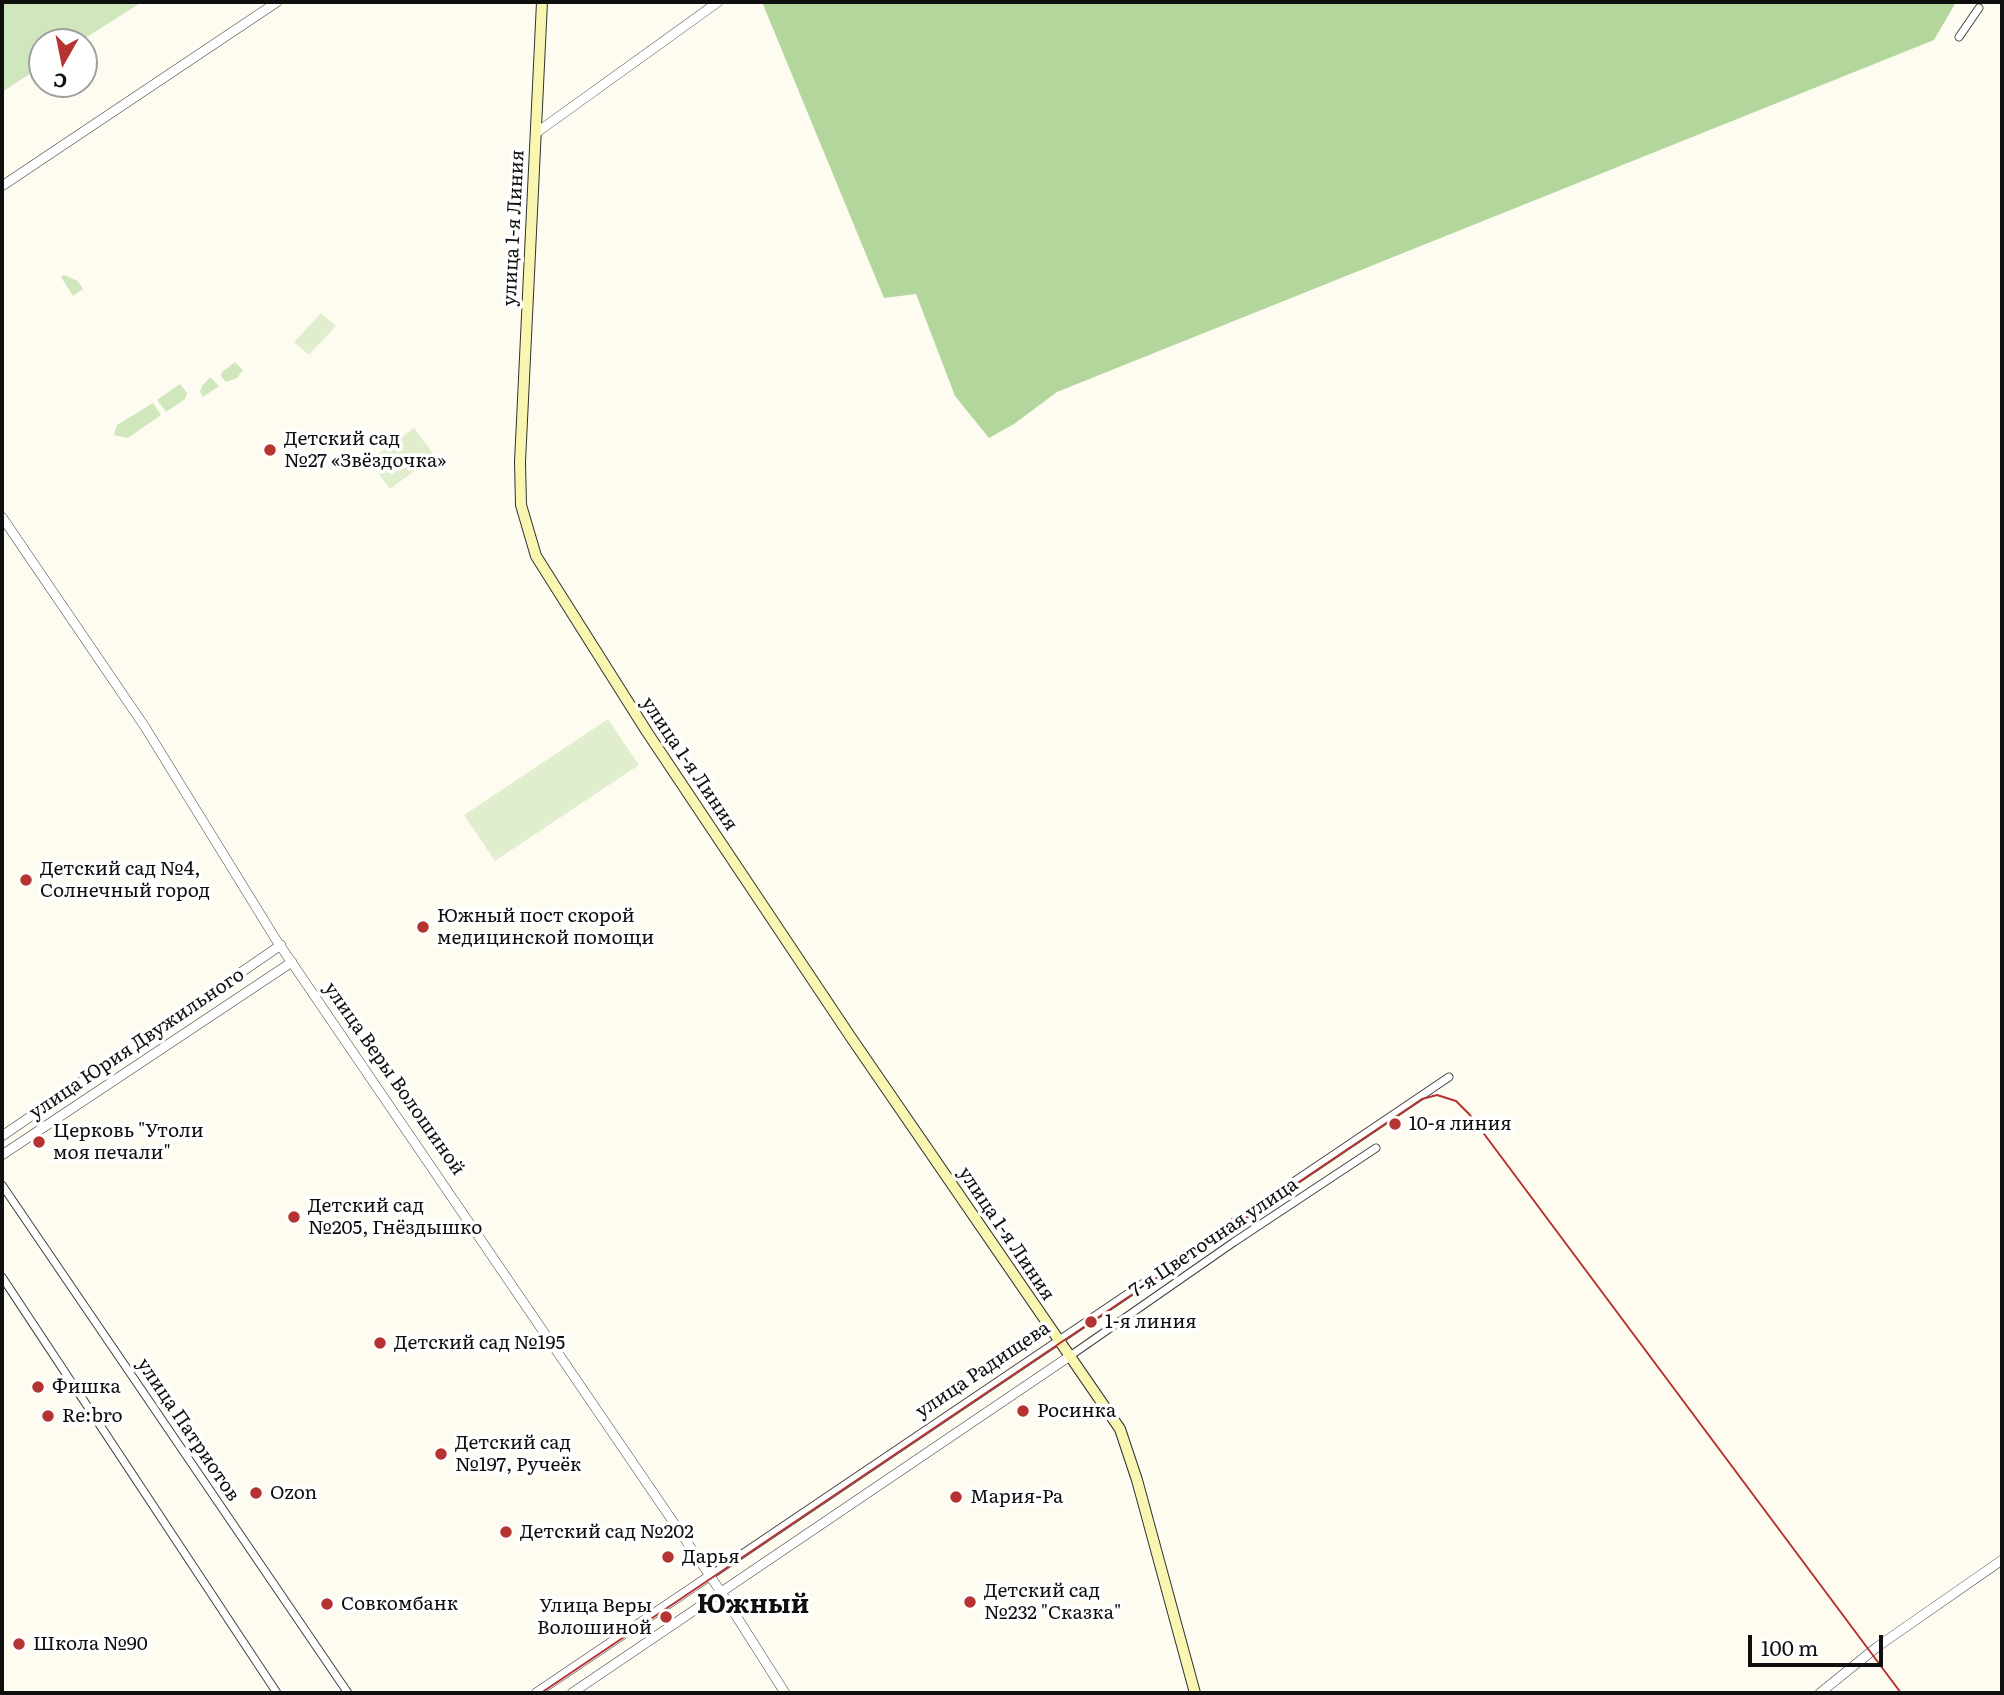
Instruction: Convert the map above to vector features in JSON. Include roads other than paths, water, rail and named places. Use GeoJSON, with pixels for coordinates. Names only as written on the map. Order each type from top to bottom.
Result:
{"type":"FeatureCollection","features":[{"type":"Feature","properties":{"kind":"main road","name":"улица 1-я Линия"},"geometry":{"type":"LineString","coordinates":[[542,2],[520,463],[521,505],[536,556],[647,732],[1070,1356]]}},
{"type":"Feature","properties":{"kind":"main road"},"geometry":{"type":"LineString","coordinates":[[1070,1356],[1120,1429],[1137,1480],[1195,1693]]}},
{"type":"Feature","properties":{"kind":"street"},"geometry":{"type":"LineString","coordinates":[[2,186],[277,2]]}},
{"type":"Feature","properties":{"kind":"street"},"geometry":{"type":"LineString","coordinates":[[536,132],[718,2]]}},
{"type":"Feature","properties":{"kind":"street"},"geometry":{"type":"LineString","coordinates":[[1959,37],[1979,8]]}},
{"type":"Feature","properties":{"kind":"street","name":"улица Веры Волошиной"},"geometry":{"type":"LineString","coordinates":[[2,517],[145,727],[281,946],[721,1592],[785,1693]]}},
{"type":"Feature","properties":{"kind":"street","name":"улица Юрия Двужильного"},"geometry":{"type":"LineString","coordinates":[[2,1136],[281,946]]}},
{"type":"Feature","properties":{"kind":"street","name":"улица Юрия Двужильного"},"geometry":{"type":"LineString","coordinates":[[2,1155],[292,962]]}},
{"type":"Feature","properties":{"kind":"street"},"geometry":{"type":"LineString","coordinates":[[169,1022],[178,1038]]}},
{"type":"Feature","properties":{"kind":"street","name":"улица Радищева"},"geometry":{"type":"LineString","coordinates":[[536,1693],[1449,1077]]}},
{"type":"Feature","properties":{"kind":"street","name":"7-я Цветочная улица"},"geometry":{"type":"LineString","coordinates":[[1070,1356],[1376,1148]]}},
{"type":"Feature","properties":{"kind":"street","name":"улица Патриотов"},"geometry":{"type":"LineString","coordinates":[[2,1185],[348,1693]]}},
{"type":"Feature","properties":{"kind":"street"},"geometry":{"type":"LineString","coordinates":[[2,1277],[277,1693]]}},
{"type":"Feature","properties":{"kind":"street","name":"улица Радищева"},"geometry":{"type":"LineString","coordinates":[[572,1693],[1070,1356]]}},
{"type":"Feature","properties":{"kind":"street"},"geometry":{"type":"LineString","coordinates":[[1820,1693],[1877,1647],[2002,1560]]}},
{"type":"Feature","properties":{"kind":"tram line"},"geometry":{"type":"LineString","coordinates":[[541,1693],[1422,1099],[1437,1095],[1456,1101],[1470,1115],[1901,1693]]}},
{"type":"Feature","properties":{"kind":"place","name":"Детский сад №27 «Звёздочка»"},"geometry":{"type":"Point","coordinates":[270,450]}},
{"type":"Feature","properties":{"kind":"place","name":"Детский сад №4, Солнечный город"},"geometry":{"type":"Point","coordinates":[26,880]}},
{"type":"Feature","properties":{"kind":"place","name":"Южный пост скорой медицинской помощи"},"geometry":{"type":"Point","coordinates":[423,927]}},
{"type":"Feature","properties":{"kind":"place","name":"10-я линия"},"geometry":{"type":"Point","coordinates":[1395,1124]}},
{"type":"Feature","properties":{"kind":"place","name":"Церковь \"Утоли моя печали\""},"geometry":{"type":"Point","coordinates":[39,1142]}},
{"type":"Feature","properties":{"kind":"place","name":"Детский сад №205, Гнёздышко"},"geometry":{"type":"Point","coordinates":[294,1217]}},
{"type":"Feature","properties":{"kind":"place","name":"1-я линия"},"geometry":{"type":"Point","coordinates":[1091,1322]}},
{"type":"Feature","properties":{"kind":"place","name":"Детский сад №195"},"geometry":{"type":"Point","coordinates":[380,1343]}},
{"type":"Feature","properties":{"kind":"place","name":"Фишка"},"geometry":{"type":"Point","coordinates":[38,1387]}},
{"type":"Feature","properties":{"kind":"place","name":"Росинка"},"geometry":{"type":"Point","coordinates":[1023,1411]}},
{"type":"Feature","properties":{"kind":"place","name":"Re:bro"},"geometry":{"type":"Point","coordinates":[48,1416]}},
{"type":"Feature","properties":{"kind":"place","name":"Детский сад №197, Ручеёк"},"geometry":{"type":"Point","coordinates":[441,1454]}},
{"type":"Feature","properties":{"kind":"place","name":"Ozon"},"geometry":{"type":"Point","coordinates":[256,1493]}},
{"type":"Feature","properties":{"kind":"place","name":"Мария-Ра"},"geometry":{"type":"Point","coordinates":[956,1497]}},
{"type":"Feature","properties":{"kind":"place","name":"Детский сад №202"},"geometry":{"type":"Point","coordinates":[506,1532]}},
{"type":"Feature","properties":{"kind":"place","name":"Дарья"},"geometry":{"type":"Point","coordinates":[668,1557]}},
{"type":"Feature","properties":{"kind":"place","name":"Детский сад №232 \"Сказка\""},"geometry":{"type":"Point","coordinates":[970,1602]}},
{"type":"Feature","properties":{"kind":"place","name":"Совкомбанк"},"geometry":{"type":"Point","coordinates":[327,1604]}},
{"type":"Feature","properties":{"kind":"place","name":"Улица Веры Волошиной"},"geometry":{"type":"Point","coordinates":[666,1617]}},
{"type":"Feature","properties":{"kind":"place","name":"Школа №90"},"geometry":{"type":"Point","coordinates":[19,1644]}},
{"type":"Feature","properties":{"kind":"district","name":"Южный"},"geometry":{"type":"Point","coordinates":[753,1605]}}]}
